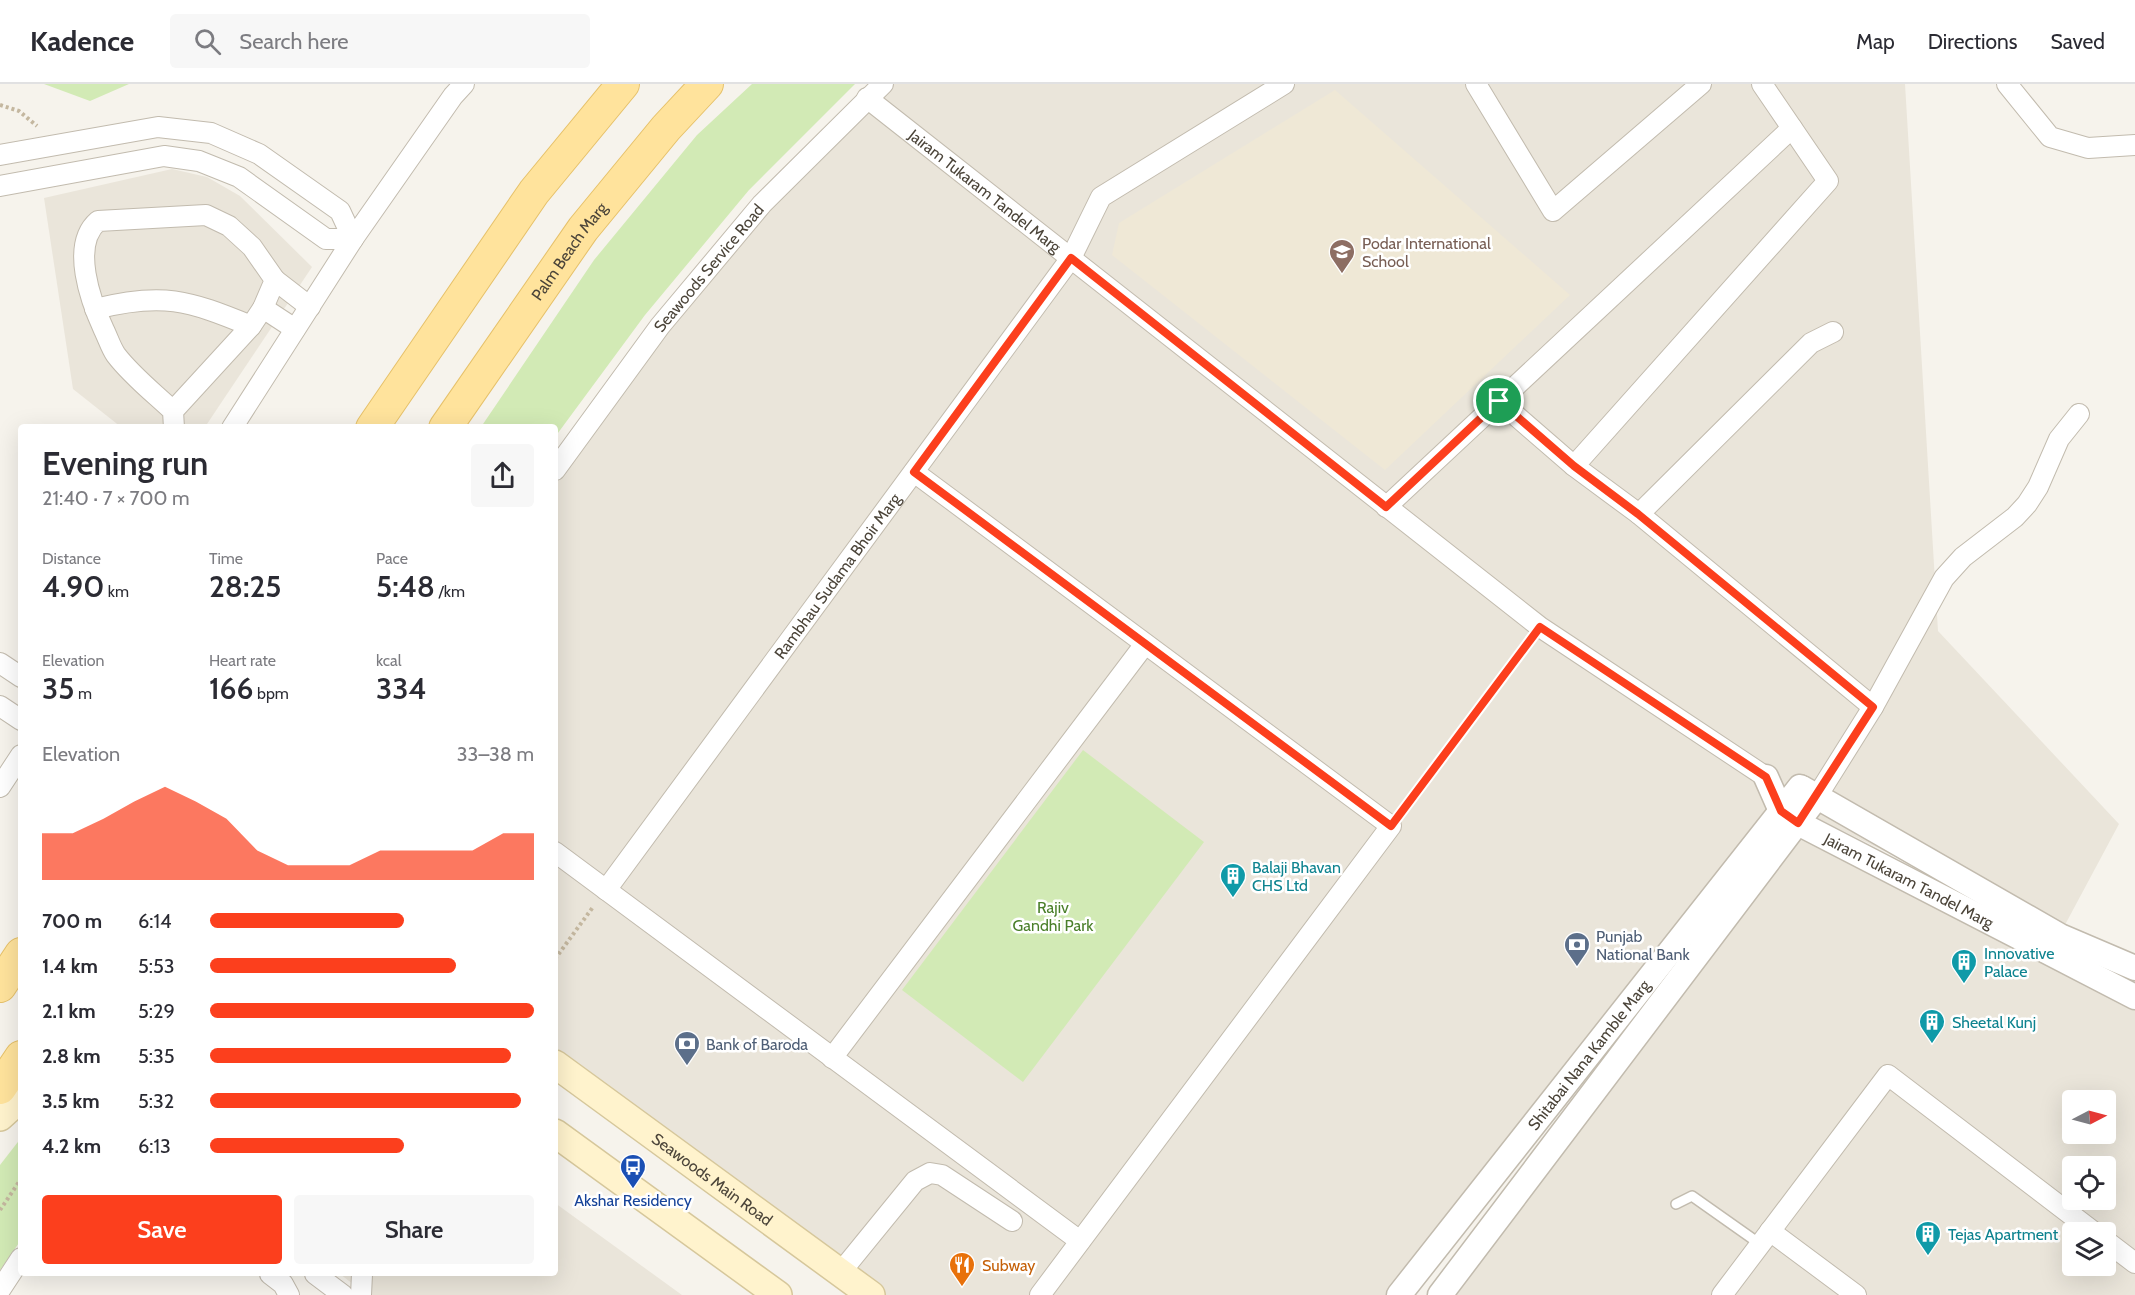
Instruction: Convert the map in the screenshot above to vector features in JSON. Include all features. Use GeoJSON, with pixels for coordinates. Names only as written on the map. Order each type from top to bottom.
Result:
{"type":"FeatureCollection","features":[{"type":"Feature","properties":{"kind":"main road"},"geometry":{"type":"LineString","coordinates":[[375,424],[534,192],[623,84]]}},
{"type":"Feature","properties":{"kind":"main road","name":"Palm Beach Marg"},"geometry":{"type":"LineString","coordinates":[[448,424],[583,229],[666,128],[707,84]]}},
{"type":"Feature","properties":{"kind":"main road"},"geometry":{"type":"LineString","coordinates":[[0,986],[18,959]]}},
{"type":"Feature","properties":{"kind":"main road"},"geometry":{"type":"LineString","coordinates":[[0,1088],[18,1061]]}},
{"type":"Feature","properties":{"kind":"main road","name":"Seawoods Main Road"},"geometry":{"type":"LineString","coordinates":[[558,1067],[871,1295]]}},
{"type":"Feature","properties":{"kind":"main road"},"geometry":{"type":"LineString","coordinates":[[0,1117],[18,1101]]}},
{"type":"Feature","properties":{"kind":"main road"},"geometry":{"type":"LineString","coordinates":[[558,1135],[778,1295]]}},
{"type":"Feature","properties":{"kind":"street"},"geometry":{"type":"LineString","coordinates":[[235,424],[352,239],[453,96],[464,84]]}},
{"type":"Feature","properties":{"kind":"street","name":"Seawoods Service Road"},"geometry":{"type":"LineString","coordinates":[[558,466],[660,326],[762,204],[883,84]]}},
{"type":"Feature","properties":{"kind":"street","name":"Rambhau Sudama Bhoir Marg"},"geometry":{"type":"LineString","coordinates":[[606,890],[1071,258],[1101,197],[1284,84]]}},
{"type":"Feature","properties":{"kind":"street"},"geometry":{"type":"LineString","coordinates":[[1476,84],[1553,211],[1701,84]]}},
{"type":"Feature","properties":{"kind":"street"},"geometry":{"type":"LineString","coordinates":[[1574,466],[1828,181],[1762,84]]}},
{"type":"Feature","properties":{"kind":"street"},"geometry":{"type":"LineString","coordinates":[[2007,84],[2050,137],[2088,148],[2135,145]]}},
{"type":"Feature","properties":{"kind":"street","name":"Jairam Tukaram Tandel Marg"},"geometry":{"type":"LineString","coordinates":[[867,98],[1540,627],[1766,777],[1808,792],[2060,936],[2135,968]]}},
{"type":"Feature","properties":{"kind":"street"},"geometry":{"type":"LineString","coordinates":[[0,155],[158,127],[211,133],[259,154],[340,211],[352,239]]}},
{"type":"Feature","properties":{"kind":"street"},"geometry":{"type":"LineString","coordinates":[[1386,507],[1792,128]]}},
{"type":"Feature","properties":{"kind":"street"},"geometry":{"type":"LineString","coordinates":[[0,186],[164,156],[199,161],[239,177],[326,239],[352,239]]}},
{"type":"Feature","properties":{"kind":"street"},"geometry":{"type":"LineString","coordinates":[[275,280],[251,326],[173,419],[114,352],[87,287],[85,254],[87,234],[98,220],[206,215],[229,226],[252,247],[275,280],[310,307]]}},
{"type":"Feature","properties":{"kind":"street"},"geometry":{"type":"LineString","coordinates":[[95,309],[119,303],[156,299],[175,301],[198,305],[251,326]]}},
{"type":"Feature","properties":{"kind":"street"},"geometry":{"type":"LineString","coordinates":[[262,308],[295,329]]}},
{"type":"Feature","properties":{"kind":"street"},"geometry":{"type":"LineString","coordinates":[[1638,514],[1810,343],[1833,332]]}},
{"type":"Feature","properties":{"kind":"street"},"geometry":{"type":"LineString","coordinates":[[1499,401],[1574,466],[1638,514],[1873,707]]}},
{"type":"Feature","properties":{"kind":"street"},"geometry":{"type":"LineString","coordinates":[[1808,792],[1873,707],[1944,578],[1963,557],[2015,517],[2027,504],[2038,487],[2059,439],[2079,414]]}},
{"type":"Feature","properties":{"kind":"street"},"geometry":{"type":"LineString","coordinates":[[914,472],[1391,826],[1040,1295]]}},
{"type":"Feature","properties":{"kind":"street"},"geometry":{"type":"LineString","coordinates":[[832,1058],[1144,644]]}},
{"type":"Feature","properties":{"kind":"street"},"geometry":{"type":"LineString","coordinates":[[0,663],[18,675]]}},
{"type":"Feature","properties":{"kind":"street"},"geometry":{"type":"LineString","coordinates":[[0,706],[18,718]]}},
{"type":"Feature","properties":{"kind":"street"},"geometry":{"type":"LineString","coordinates":[[0,787],[18,760]]}},
{"type":"Feature","properties":{"kind":"street"},"geometry":{"type":"LineString","coordinates":[[1766,777],[1790,817]]}},
{"type":"Feature","properties":{"kind":"street","name":"Shitabai Nana Kamble Marg"},"geometry":{"type":"LineString","coordinates":[[1440,1295],[1808,792]]}},
{"type":"Feature","properties":{"kind":"street","name":"Jairam Tukaram Tandel Marg"},"geometry":{"type":"LineString","coordinates":[[1790,817],[2135,998]]}},
{"type":"Feature","properties":{"kind":"street","name":"Shitabai Nana Kamble Marg"},"geometry":{"type":"LineString","coordinates":[[1398,1295],[1790,817]]}},
{"type":"Feature","properties":{"kind":"street"},"geometry":{"type":"LineString","coordinates":[[558,854],[1080,1241]]}},
{"type":"Feature","properties":{"kind":"street"},"geometry":{"type":"LineString","coordinates":[[1722,1295],[1888,1075],[2081,1222]]}},
{"type":"Feature","properties":{"kind":"street"},"geometry":{"type":"LineString","coordinates":[[840,1273],[915,1181],[930,1173],[942,1175],[1012,1221]]}},
{"type":"Feature","properties":{"kind":"street"},"geometry":{"type":"LineString","coordinates":[[1765,1238],[1856,1295]]}},
{"type":"Feature","properties":{"kind":"street"},"geometry":{"type":"LineString","coordinates":[[2116,1249],[2135,1263]]}},
{"type":"Feature","properties":{"kind":"street"},"geometry":{"type":"LineString","coordinates":[[0,1290],[18,1263]]}},
{"type":"Feature","properties":{"kind":"street"},"geometry":{"type":"LineString","coordinates":[[273,1276],[283,1284],[289,1295]]}},
{"type":"Feature","properties":{"kind":"street"},"geometry":{"type":"LineString","coordinates":[[318,1276],[343,1295]]}},
{"type":"Feature","properties":{"kind":"street"},"geometry":{"type":"LineString","coordinates":[[361,1295],[362,1276]]}},
{"type":"Feature","properties":{"kind":"lane"},"geometry":{"type":"LineString","coordinates":[[1676,1204],[1692,1196],[1765,1238]]}},
{"type":"Feature","properties":{"kind":"path"},"geometry":{"type":"LineString","coordinates":[[0,105],[19,111],[58,144]]}},
{"type":"Feature","properties":{"kind":"path"},"geometry":{"type":"LineString","coordinates":[[1391,826],[1540,627]]}},
{"type":"Feature","properties":{"kind":"path"},"geometry":{"type":"LineString","coordinates":[[558,955],[606,890]]}},
{"type":"Feature","properties":{"kind":"path"},"geometry":{"type":"LineString","coordinates":[[0,1210],[18,1183]]}},
{"type":"Feature","properties":{"kind":"shaded area"},"geometry":{"type":"Polygon","coordinates":[[[883,84],[1905,84],[1938,631],[2119,824],[2059,936],[1806,813],[1769,805],[1397,1295],[871,1295],[558,1066],[558,466],[660,326],[883,84]]]}},
{"type":"Feature","properties":{"kind":"shaded area","name":"Podar International School"},"geometry":{"type":"Polygon","coordinates":[[[1335,90],[1570,295],[1385,470],[1112,255],[1119,223],[1335,90]]]}},
{"type":"Feature","properties":{"kind":"shaded area"},"geometry":{"type":"Polygon","coordinates":[[[172,169],[207,177],[240,196],[312,267],[207,424],[117,424],[73,389],[44,198],[172,169]]]}},
{"type":"Feature","properties":{"kind":"shaded area"},"geometry":{"type":"Polygon","coordinates":[[[1798,823],[2135,997],[2135,1295],[1440,1295],[1798,823]]]}},
{"type":"Feature","properties":{"kind":"shaded area"},"geometry":{"type":"Polygon","coordinates":[[[558,1205],[682,1295],[367,1295],[343,1276],[558,1276],[558,1205]]]}},
{"type":"Feature","properties":{"kind":"green space"},"geometry":{"type":"Polygon","coordinates":[[[44,84],[129,84],[90,101],[44,84]]]}},
{"type":"Feature","properties":{"kind":"green space"},"geometry":{"type":"Polygon","coordinates":[[[752,84],[855,84],[749,190],[645,315],[558,433],[558,424],[483,424],[594,260],[697,135],[752,84]]]}},
{"type":"Feature","properties":{"kind":"green space","name":"Rajiv Gandhi Park"},"geometry":{"type":"Polygon","coordinates":[[[1083,750],[1204,842],[1023,1082],[902,990],[1083,750]]]}},
{"type":"Feature","properties":{"kind":"green space"},"geometry":{"type":"Polygon","coordinates":[[[18,1142],[18,1244],[0,1270],[0,1165],[18,1142]]]}},
{"type":"Feature","properties":{"kind":"place","name":"Podar International School"},"geometry":{"type":"Point","coordinates":[1342,275]}},
{"type":"Feature","properties":{"kind":"place","name":"Balaji Bhavan CHS Ltd"},"geometry":{"type":"Point","coordinates":[1233,899]}},
{"type":"Feature","properties":{"kind":"place","name":"Punjab National Bank"},"geometry":{"type":"Point","coordinates":[1577,968]}},
{"type":"Feature","properties":{"kind":"place","name":"Innovative Palace"},"geometry":{"type":"Point","coordinates":[1964,985]}},
{"type":"Feature","properties":{"kind":"place","name":"Sheetal Kunj"},"geometry":{"type":"Point","coordinates":[1932,1045]}},
{"type":"Feature","properties":{"kind":"place","name":"Bank of Baroda"},"geometry":{"type":"Point","coordinates":[687,1067]}},
{"type":"Feature","properties":{"kind":"place","name":"Akshar Residency"},"geometry":{"type":"Point","coordinates":[633,1190]}},
{"type":"Feature","properties":{"kind":"place","name":"Tejas Apartment"},"geometry":{"type":"Point","coordinates":[1928,1257]}},
{"type":"Feature","properties":{"kind":"place","name":"Subway"},"geometry":{"type":"Point","coordinates":[962,1288]}},
{"type":"Feature","properties":{"kind":"route"},"geometry":{"type":"LineString","coordinates":[[1071,258],[1386,507],[1499,401],[1574,466],[1638,514],[1873,707],[1798,823],[1781,811],[1766,777],[1540,627],[1391,826],[914,472],[1071,258]]}}]}
